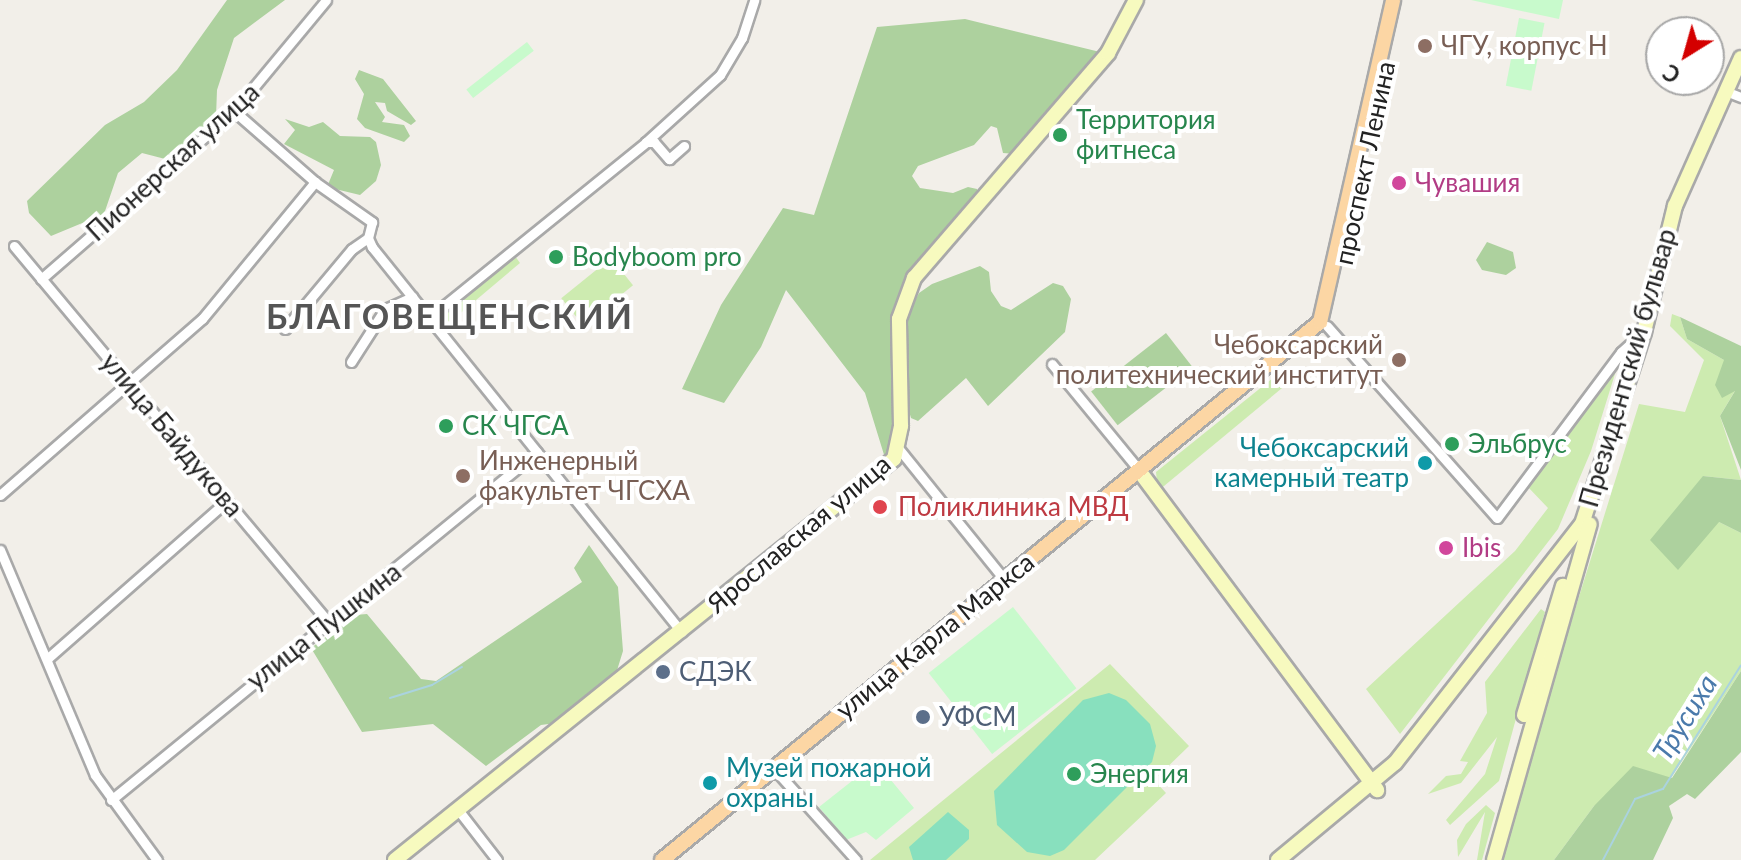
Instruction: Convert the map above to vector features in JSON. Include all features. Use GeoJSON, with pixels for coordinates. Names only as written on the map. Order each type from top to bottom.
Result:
{"type":"FeatureCollection","features":[{"type":"Feature","properties":{"kind":"main road","name":"Ярославская улица"},"geometry":{"type":"LineString","coordinates":[[395,860],[887,466],[899,449],[899,319],[914,278],[1116,43],[1136,0]]}},
{"type":"Feature","properties":{"kind":"main road","name":"проспект Ленина"},"geometry":{"type":"LineString","coordinates":[[1384,60],[1393,0]]}},
{"type":"Feature","properties":{"kind":"main road","name":"проспект Ленина"},"geometry":{"type":"LineString","coordinates":[[1324,324],[1400,0]]}},
{"type":"Feature","properties":{"kind":"main road","name":"Президентский бульвар"},"geometry":{"type":"LineString","coordinates":[[1586,524],[1644,332],[1675,206],[1741,58]]}},
{"type":"Feature","properties":{"kind":"main road","name":"Президентский бульвар"},"geometry":{"type":"LineString","coordinates":[[1537,592],[1586,524],[1646,350],[1683,207],[1737,96],[1741,76]]}},
{"type":"Feature","properties":{"kind":"main road","name":"улица Карла Маркса"},"geometry":{"type":"LineString","coordinates":[[662,860],[776,771],[1324,324]]}},
{"type":"Feature","properties":{"kind":"main road"},"geometry":{"type":"LineString","coordinates":[[1140,476],[1374,787]]}},
{"type":"Feature","properties":{"kind":"main road"},"geometry":{"type":"LineString","coordinates":[[1494,860],[1574,546],[1586,524]]}},
{"type":"Feature","properties":{"kind":"main road"},"geometry":{"type":"LineString","coordinates":[[1486,860],[1586,524]]}},
{"type":"Feature","properties":{"kind":"main road","name":"Президентский бульвар"},"geometry":{"type":"LineString","coordinates":[[1290,860],[1374,787],[1574,546]]}},
{"type":"Feature","properties":{"kind":"main road"},"geometry":{"type":"LineString","coordinates":[[1537,592],[1560,604]]}},
{"type":"Feature","properties":{"kind":"main road","name":"улица Карла Маркса"},"geometry":{"type":"LineString","coordinates":[[674,860],[776,771]]}},
{"type":"Feature","properties":{"kind":"main road","name":"Президентский бульвар"},"geometry":{"type":"LineString","coordinates":[[1278,860],[1374,787]]}},
{"type":"Feature","properties":{"kind":"street","name":"Пионерская улица"},"geometry":{"type":"LineString","coordinates":[[41,279],[234,111],[326,0]]}},
{"type":"Feature","properties":{"kind":"street"},"geometry":{"type":"LineString","coordinates":[[429,318],[633,153],[720,75],[742,38],[754,0]]}},
{"type":"Feature","properties":{"kind":"street"},"geometry":{"type":"LineString","coordinates":[[234,111],[315,182],[372,222],[368,238],[352,249],[285,329]]}},
{"type":"Feature","properties":{"kind":"street"},"geometry":{"type":"LineString","coordinates":[[646,142],[654,142],[669,159],[684,146]]}},
{"type":"Feature","properties":{"kind":"street"},"geometry":{"type":"LineString","coordinates":[[0,495],[202,319],[315,182]]}},
{"type":"Feature","properties":{"kind":"street"},"geometry":{"type":"LineString","coordinates":[[368,238],[681,632]]}},
{"type":"Feature","properties":{"kind":"street","name":"улица Байдукова"},"geometry":{"type":"LineString","coordinates":[[14,246],[329,623]]}},
{"type":"Feature","properties":{"kind":"street"},"geometry":{"type":"LineString","coordinates":[[351,362],[385,309],[412,297]]}},
{"type":"Feature","properties":{"kind":"street"},"geometry":{"type":"LineString","coordinates":[[1324,324],[1483,507],[1497,518],[1621,352],[1644,332]]}},
{"type":"Feature","properties":{"kind":"street"},"geometry":{"type":"LineString","coordinates":[[1052,364],[1140,476]]}},
{"type":"Feature","properties":{"kind":"street"},"geometry":{"type":"LineString","coordinates":[[899,449],[1007,582]]}},
{"type":"Feature","properties":{"kind":"street","name":"улица Пушкина"},"geometry":{"type":"LineString","coordinates":[[111,800],[537,452]]}},
{"type":"Feature","properties":{"kind":"street"},"geometry":{"type":"LineString","coordinates":[[48,658],[227,501]]}},
{"type":"Feature","properties":{"kind":"street"},"geometry":{"type":"LineString","coordinates":[[0,550],[95,775],[157,860]]}},
{"type":"Feature","properties":{"kind":"street"},"geometry":{"type":"LineString","coordinates":[[776,771],[856,860]]}},
{"type":"Feature","properties":{"kind":"street"},"geometry":{"type":"LineString","coordinates":[[459,811],[497,860]]}},
{"type":"Feature","properties":{"kind":"green space"},"geometry":{"type":"Polygon","coordinates":[[[227,0],[285,0],[234,38],[217,90],[216,117],[169,160],[142,153],[118,173],[104,214],[51,236],[29,213],[27,201],[105,125],[144,102],[177,70],[227,0]]]}},
{"type":"Feature","properties":{"kind":"green space"},"geometry":{"type":"Polygon","coordinates":[[[1471,0],[1563,0],[1559,19],[1471,0]]]}},
{"type":"Feature","properties":{"kind":"green space"},"geometry":{"type":"Polygon","coordinates":[[[1519,18],[1545,23],[1531,91],[1506,86],[1519,18]]]}},
{"type":"Feature","properties":{"kind":"green space"},"geometry":{"type":"Polygon","coordinates":[[[965,19],[1100,52],[1016,154],[1003,153],[997,128],[991,126],[974,145],[918,166],[912,176],[920,188],[953,193],[968,187],[977,189],[978,196],[899,293],[894,315],[893,443],[885,458],[865,393],[786,290],[761,347],[724,403],[682,389],[721,305],[783,208],[814,215],[877,27],[965,19]]]}},
{"type":"Feature","properties":{"kind":"green space"},"geometry":{"type":"Polygon","coordinates":[[[527,42],[534,51],[473,98],[466,89],[527,42]]]}},
{"type":"Feature","properties":{"kind":"green space"},"geometry":{"type":"Polygon","coordinates":[[[359,70],[383,79],[416,121],[411,125],[387,111],[385,103],[375,102],[385,117],[382,122],[404,125],[410,136],[404,142],[365,128],[357,119],[364,94],[355,79],[359,70]]]}},
{"type":"Feature","properties":{"kind":"green space"},"geometry":{"type":"Polygon","coordinates":[[[285,119],[309,127],[323,122],[340,136],[370,137],[376,142],[381,165],[376,181],[360,195],[327,187],[334,170],[284,144],[295,130],[285,119]]]}},
{"type":"Feature","properties":{"kind":"green space"},"geometry":{"type":"Polygon","coordinates":[[[1487,242],[1513,252],[1516,268],[1506,275],[1482,270],[1476,260],[1487,242]]]}},
{"type":"Feature","properties":{"kind":"green space"},"geometry":{"type":"Polygon","coordinates":[[[515,256],[520,263],[450,322],[445,320],[444,314],[515,256]]]}},
{"type":"Feature","properties":{"kind":"green space"},"geometry":{"type":"Polygon","coordinates":[[[611,258],[633,285],[583,325],[561,298],[611,258]]]}},
{"type":"Feature","properties":{"kind":"green space"},"geometry":{"type":"Polygon","coordinates":[[[980,266],[989,272],[991,291],[1001,306],[1011,310],[1053,283],[1063,286],[1071,299],[1065,332],[988,406],[966,378],[918,421],[911,418],[906,401],[904,343],[910,310],[919,293],[932,284],[980,266]]]}},
{"type":"Feature","properties":{"kind":"green space"},"geometry":{"type":"Polygon","coordinates":[[[1672,314],[1680,317],[1687,339],[1724,360],[1736,389],[1720,416],[1741,480],[1703,476],[1719,522],[1741,533],[1741,671],[1671,778],[1594,806],[1554,860],[1503,860],[1530,754],[1639,404],[1685,412],[1704,360],[1670,326],[1672,314]]]}},
{"type":"Feature","properties":{"kind":"green space"},"geometry":{"type":"Polygon","coordinates":[[[1680,317],[1741,346],[1741,470],[1720,416],[1735,391],[1722,398],[1715,385],[1724,360],[1687,339],[1680,317]]]}},
{"type":"Feature","properties":{"kind":"green space"},"geometry":{"type":"Polygon","coordinates":[[[1166,333],[1192,367],[1118,425],[1091,391],[1166,333]]]}},
{"type":"Feature","properties":{"kind":"green space"},"geometry":{"type":"Polygon","coordinates":[[[1619,361],[1591,451],[1558,529],[1400,734],[1366,689],[1515,551],[1548,508],[1527,486],[1619,361]]]}},
{"type":"Feature","properties":{"kind":"green space"},"geometry":{"type":"Polygon","coordinates":[[[1288,366],[1299,374],[1158,491],[1156,472],[1288,366]]]}},
{"type":"Feature","properties":{"kind":"green space"},"geometry":{"type":"Polygon","coordinates":[[[1703,476],[1741,480],[1741,533],[1719,522],[1678,570],[1650,540],[1703,476]]]}},
{"type":"Feature","properties":{"kind":"green space"},"geometry":{"type":"Polygon","coordinates":[[[589,545],[618,587],[623,651],[614,680],[563,722],[541,725],[486,766],[433,724],[362,732],[311,648],[355,615],[367,614],[421,679],[436,681],[582,582],[574,568],[589,545]]]}},
{"type":"Feature","properties":{"kind":"green space"},"geometry":{"type":"Polygon","coordinates":[[[1013,607],[1076,688],[992,754],[929,673],[1013,607]]]}},
{"type":"Feature","properties":{"kind":"green space"},"geometry":{"type":"Polygon","coordinates":[[[1541,609],[1545,612],[1499,781],[1450,825],[1446,820],[1485,774],[1497,737],[1461,783],[1428,794],[1446,776],[1461,774],[1468,762],[1460,761],[1487,713],[1485,682],[1541,609]]]}},
{"type":"Feature","properties":{"kind":"green space"},"geometry":{"type":"Polygon","coordinates":[[[1110,664],[1189,746],[1154,780],[1166,793],[1095,860],[870,860],[1110,664]]]}},
{"type":"Feature","properties":{"kind":"green space"},"geometry":{"type":"Polygon","coordinates":[[[1741,671],[1741,752],[1695,799],[1687,794],[1669,806],[1673,818],[1653,860],[1554,860],[1594,806],[1633,766],[1672,778],[1741,671]]]}},
{"type":"Feature","properties":{"kind":"green space","name":"Энергия"},"geometry":{"type":"Polygon","coordinates":[[[1109,693],[1126,700],[1150,724],[1156,746],[1152,762],[1064,850],[1050,856],[1027,852],[997,825],[994,791],[1083,700],[1109,693]]]}},
{"type":"Feature","properties":{"kind":"green space"},"geometry":{"type":"Polygon","coordinates":[[[876,762],[914,808],[876,840],[866,832],[846,840],[819,807],[876,762]]]}},
{"type":"Feature","properties":{"kind":"green space"},"geometry":{"type":"Polygon","coordinates":[[[1486,805],[1495,813],[1482,860],[1477,860],[1485,812],[1458,857],[1457,840],[1466,824],[1486,805]]]}},
{"type":"Feature","properties":{"kind":"green space"},"geometry":{"type":"Polygon","coordinates":[[[948,812],[969,830],[969,839],[946,860],[913,860],[909,847],[948,812]]]}},
{"type":"Feature","properties":{"kind":"waterway","name":"Трусиха"},"geometry":{"type":"LineString","coordinates":[[1603,860],[1635,799],[1663,789],[1741,665]]}},
{"type":"Feature","properties":{"kind":"waterway"},"geometry":{"type":"LineString","coordinates":[[390,698],[432,685],[462,667]]}},
{"type":"Feature","properties":{"kind":"place","name":"ЧГУ, корпус Н"},"geometry":{"type":"Point","coordinates":[1425,46]}},
{"type":"Feature","properties":{"kind":"place","name":"Территория фитнеса"},"geometry":{"type":"Point","coordinates":[1060,135]}},
{"type":"Feature","properties":{"kind":"place","name":"Чувашия"},"geometry":{"type":"Point","coordinates":[1399,183]}},
{"type":"Feature","properties":{"kind":"place","name":"Bodyboom pro"},"geometry":{"type":"Point","coordinates":[556,257]}},
{"type":"Feature","properties":{"kind":"place","name":"Чебоксарский политехнический институт"},"geometry":{"type":"Point","coordinates":[1399,360]}},
{"type":"Feature","properties":{"kind":"place","name":"СК ЧГСА"},"geometry":{"type":"Point","coordinates":[446,426]}},
{"type":"Feature","properties":{"kind":"place","name":"Эльбрус"},"geometry":{"type":"Point","coordinates":[1452,444]}},
{"type":"Feature","properties":{"kind":"place","name":"Чебоксарский камерный театр"},"geometry":{"type":"Point","coordinates":[1425,463]}},
{"type":"Feature","properties":{"kind":"place","name":"Инженерный факультет ЧГСХА"},"geometry":{"type":"Point","coordinates":[463,476]}},
{"type":"Feature","properties":{"kind":"place","name":"Поликлиника МВД"},"geometry":{"type":"Point","coordinates":[880,507]}},
{"type":"Feature","properties":{"kind":"place","name":"Ibis"},"geometry":{"type":"Point","coordinates":[1446,548]}},
{"type":"Feature","properties":{"kind":"place","name":"СДЭК"},"geometry":{"type":"Point","coordinates":[663,672]}},
{"type":"Feature","properties":{"kind":"place","name":"УФСМ"},"geometry":{"type":"Point","coordinates":[923,717]}},
{"type":"Feature","properties":{"kind":"place","name":"Энергия"},"geometry":{"type":"Point","coordinates":[1074,774]}},
{"type":"Feature","properties":{"kind":"place","name":"Музей пожарной охраны"},"geometry":{"type":"Point","coordinates":[710,783]}},
{"type":"Feature","properties":{"kind":"district","name":"БЛАГОВЕЩЕНСКИЙ"},"geometry":{"type":"Point","coordinates":[450,316]}}]}
